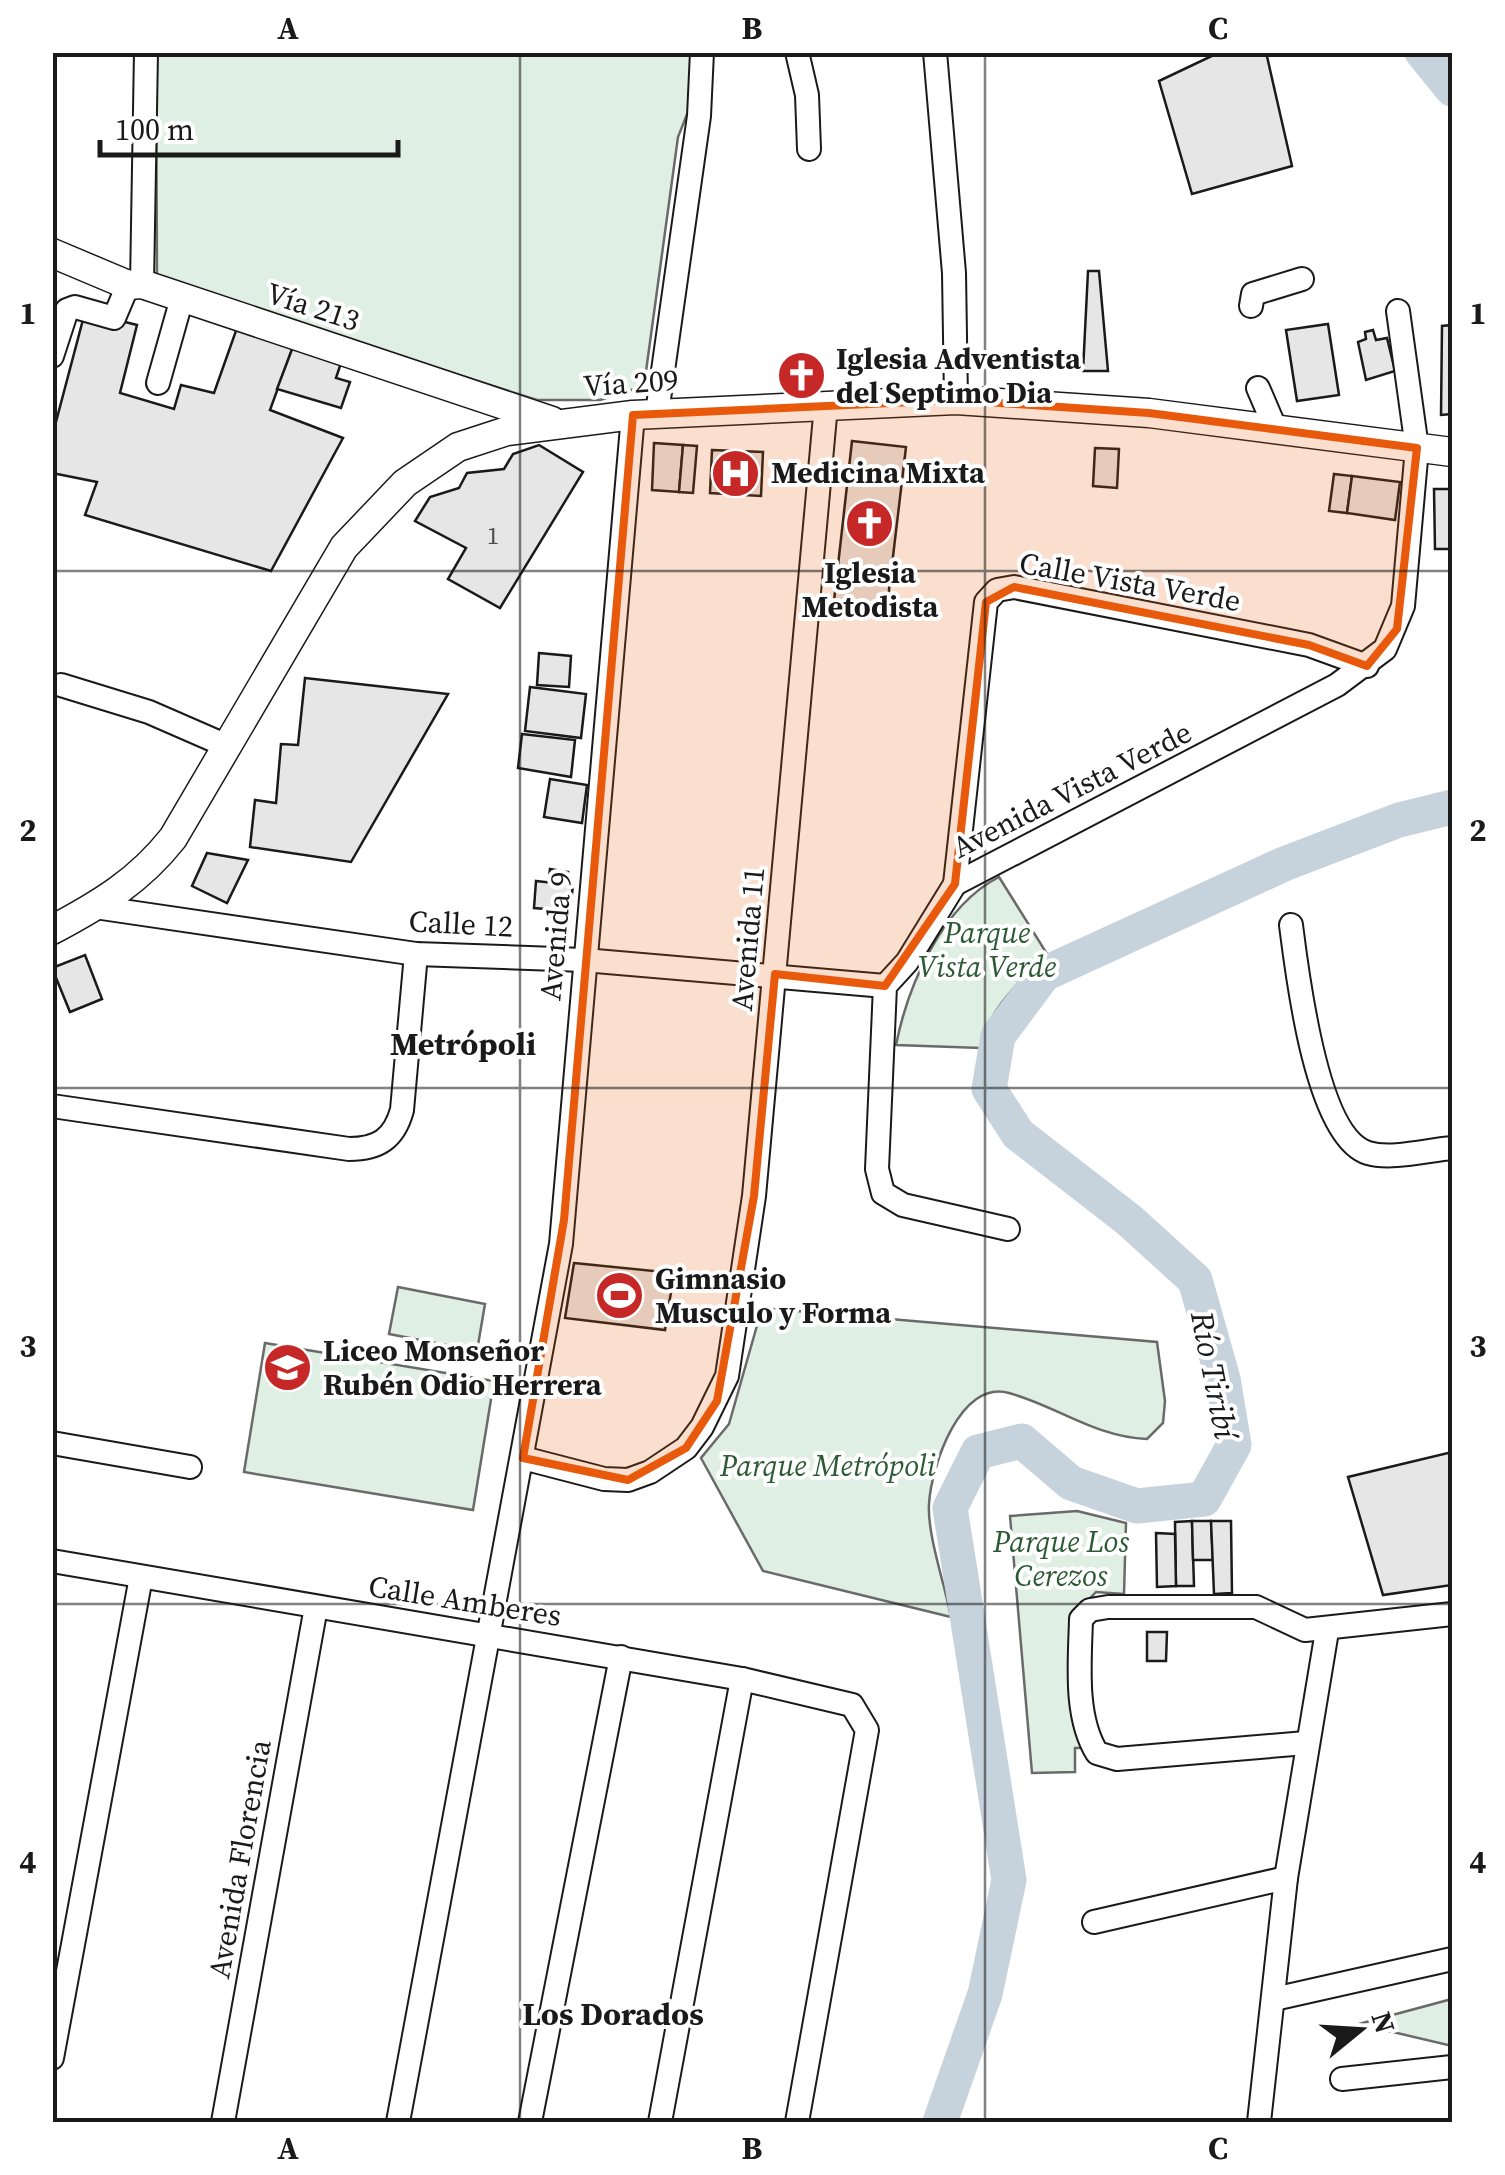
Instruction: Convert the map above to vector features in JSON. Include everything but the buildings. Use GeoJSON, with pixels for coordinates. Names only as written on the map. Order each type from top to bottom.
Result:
{"type":"FeatureCollection","features":[{"type":"Feature","properties":{"kind":"main road","name":"Vía 213"},"geometry":{"type":"LineString","coordinates":[[52,253],[554,422]]}},
{"type":"Feature","properties":{"kind":"main road","name":"Vía 209"},"geometry":{"type":"LineString","coordinates":[[52,930],[124,890],[150,867],[173,838],[344,546],[381,504],[458,447],[554,422],[644,414],[956,400],[1149,413],[1452,452]]}},
{"type":"Feature","properties":{"kind":"street"},"geometry":{"type":"LineString","coordinates":[[52,356],[67,310],[76,307],[114,318],[135,284],[146,52]]}},
{"type":"Feature","properties":{"kind":"street","name":"Avenida 9"},"geometry":{"type":"LineString","coordinates":[[398,2122],[564,1220],[584,960],[644,414],[699,116],[702,52]]}},
{"type":"Feature","properties":{"kind":"street"},"geometry":{"type":"LineString","coordinates":[[797,52],[806,95],[809,149]]}},
{"type":"Feature","properties":{"kind":"street"},"geometry":{"type":"LineString","coordinates":[[935,52],[954,273],[956,400]]}},
{"type":"Feature","properties":{"kind":"street"},"geometry":{"type":"LineString","coordinates":[[1251,306],[1253,294],[1261,288],[1302,279]]}},
{"type":"Feature","properties":{"kind":"street"},"geometry":{"type":"LineString","coordinates":[[158,383],[182,298]]}},
{"type":"Feature","properties":{"kind":"street","name":"Avenida Vista Verde"},"geometry":{"type":"LineString","coordinates":[[885,986],[907,962],[956,884],[1367,666],[1392,639],[1403,606],[1417,448],[1398,312]]}},
{"type":"Feature","properties":{"kind":"street"},"geometry":{"type":"LineString","coordinates":[[1258,388],[1276,430]]}},
{"type":"Feature","properties":{"kind":"street","name":"Avenida 11"},"geometry":{"type":"LineString","coordinates":[[523,1458],[604,1479],[628,1480],[672,1460],[702,1427],[727,1376],[754,1196],[826,405]]}},
{"type":"Feature","properties":{"kind":"street","name":"Calle Vista Verde"},"geometry":{"type":"LineString","coordinates":[[956,884],[986,602],[997,590],[1014,587],[1308,645],[1367,666]]}},
{"type":"Feature","properties":{"kind":"street"},"geometry":{"type":"LineString","coordinates":[[61,686],[148,712],[227,746]]}},
{"type":"Feature","properties":{"kind":"street","name":"Calle 12"},"geometry":{"type":"LineString","coordinates":[[95,908],[416,954],[584,960],[885,986]]}},
{"type":"Feature","properties":{"kind":"street"},"geometry":{"type":"LineString","coordinates":[[1292,925],[1304,1011],[1321,1082],[1354,1146],[1370,1154],[1452,1148]]}},
{"type":"Feature","properties":{"kind":"street"},"geometry":{"type":"LineString","coordinates":[[52,1106],[349,1148],[368,1149],[383,1143],[398,1126],[402,1110],[416,954]]}},
{"type":"Feature","properties":{"kind":"street"},"geometry":{"type":"LineString","coordinates":[[885,986],[877,1169],[883,1193],[903,1205],[1008,1229]]}},
{"type":"Feature","properties":{"kind":"street"},"geometry":{"type":"LineString","coordinates":[[52,1443],[190,1467]]}},
{"type":"Feature","properties":{"kind":"street","name":"Calle Amberes"},"geometry":{"type":"LineString","coordinates":[[52,1561],[621,1657],[742,1679],[852,1705],[867,1730],[797,2122]]}},
{"type":"Feature","properties":{"kind":"street"},"geometry":{"type":"LineString","coordinates":[[52,2058],[140,1578]]}},
{"type":"Feature","properties":{"kind":"street"},"geometry":{"type":"LineString","coordinates":[[1306,1743],[1117,1759],[1096,1754],[1087,1738],[1080,1676],[1081,1619],[1090,1610],[1108,1607],[1256,1606],[1304,1630],[1327,1630],[1452,1614]]}},
{"type":"Feature","properties":{"kind":"street","name":"Avenida Florencia"},"geometry":{"type":"LineString","coordinates":[[223,2122],[316,1607]]}},
{"type":"Feature","properties":{"kind":"street"},"geometry":{"type":"LineString","coordinates":[[1259,2122],[1286,1878],[1327,1630]]}},
{"type":"Feature","properties":{"kind":"street"},"geometry":{"type":"LineString","coordinates":[[530,2122],[621,1657]]}},
{"type":"Feature","properties":{"kind":"street"},"geometry":{"type":"LineString","coordinates":[[660,2122],[742,1679]]}},
{"type":"Feature","properties":{"kind":"street"},"geometry":{"type":"LineString","coordinates":[[1094,1922],[1286,1878]]}},
{"type":"Feature","properties":{"kind":"street"},"geometry":{"type":"LineString","coordinates":[[1274,1999],[1452,1960]]}},
{"type":"Feature","properties":{"kind":"street"},"geometry":{"type":"LineString","coordinates":[[1342,2079],[1452,2067]]}},
{"type":"Feature","properties":{"kind":"highlighted area"},"geometry":{"type":"Polygon","coordinates":[[[956,400],[1149,413],[1417,448],[1403,606],[1397,629],[1367,666],[1309,645],[1014,587],[986,602],[955,884],[885,986],[775,974],[754,1196],[717,1401],[686,1448],[628,1480],[523,1458],[564,1220],[633,415],[956,400]]]}},
{"type":"Feature","properties":{"kind":"green space"},"geometry":{"type":"Polygon","coordinates":[[[156,53],[690,53],[695,94],[678,137],[644,386],[600,400],[537,400],[157,279],[156,53]]]}},
{"type":"Feature","properties":{"kind":"green space","name":"Parque Vista Verde"},"geometry":{"type":"Polygon","coordinates":[[[999,877],[1049,957],[1006,997],[989,1023],[981,1048],[896,1045],[909,998],[931,949],[961,907],[999,877]]]}},
{"type":"Feature","properties":{"kind":"green space"},"geometry":{"type":"Polygon","coordinates":[[[398,1287],[485,1304],[477,1351],[389,1334],[398,1287]]]}},
{"type":"Feature","properties":{"kind":"green space","name":"Parque Metrópoli"},"geometry":{"type":"Polygon","coordinates":[[[762,1308],[1157,1342],[1165,1401],[1163,1423],[1147,1439],[1128,1437],[1009,1393],[992,1392],[976,1399],[951,1429],[942,1449],[929,1504],[951,1617],[763,1571],[701,1458],[729,1424],[762,1308]]]}},
{"type":"Feature","properties":{"kind":"green space"},"geometry":{"type":"Polygon","coordinates":[[[265,1343],[494,1381],[473,1510],[244,1472],[265,1343]]]}},
{"type":"Feature","properties":{"kind":"green space","name":"Parque Los Cerezos"},"geometry":{"type":"Polygon","coordinates":[[[1077,1511],[1126,1523],[1124,1594],[1096,1592],[1081,1608],[1083,1748],[1075,1748],[1075,1772],[1032,1773],[1010,1516],[1077,1511]]]}},
{"type":"Feature","properties":{"kind":"green space"},"geometry":{"type":"Polygon","coordinates":[[[1452,1999],[1452,2046],[1359,2024],[1452,1999]]]}},
{"type":"Feature","properties":{"kind":"waterway","name":"Río Tiribí"},"geometry":{"type":"LineString","coordinates":[[1422,52],[1452,89]]}},
{"type":"Feature","properties":{"kind":"waterway","name":"Río Tiribí"},"geometry":{"type":"LineString","coordinates":[[940,2122],[985,1994],[1009,1880],[950,1508],[978,1452],[1022,1441],[1071,1483],[1137,1506],[1204,1499],[1234,1445],[1223,1379],[1195,1280],[1129,1220],[1018,1134],[989,1089],[998,1036],[1044,974],[1284,864],[1399,820],[1452,807]]}},
{"type":"Feature","properties":{"kind":"place","name":"Iglesia Adventista del Septimo Dia"},"geometry":{"type":"Point","coordinates":[801,376]}},
{"type":"Feature","properties":{"kind":"place","name":"Medicina Mixta"},"geometry":{"type":"Point","coordinates":[736,473]}},
{"type":"Feature","properties":{"kind":"place","name":"Iglesia Metodista"},"geometry":{"type":"Point","coordinates":[870,524]}},
{"type":"Feature","properties":{"kind":"place","name":"Gimnasio Musculo y Forma"},"geometry":{"type":"Point","coordinates":[620,1296]}},
{"type":"Feature","properties":{"kind":"place","name":"Liceo Monseñor Rubén Odio Herrera"},"geometry":{"type":"Point","coordinates":[288,1368]}},
{"type":"Feature","properties":{"kind":"district","name":"Metrópoli"},"geometry":{"type":"Point","coordinates":[463,1044]}},
{"type":"Feature","properties":{"kind":"district","name":"Los Dorados"},"geometry":{"type":"Point","coordinates":[613,2014]}}]}
